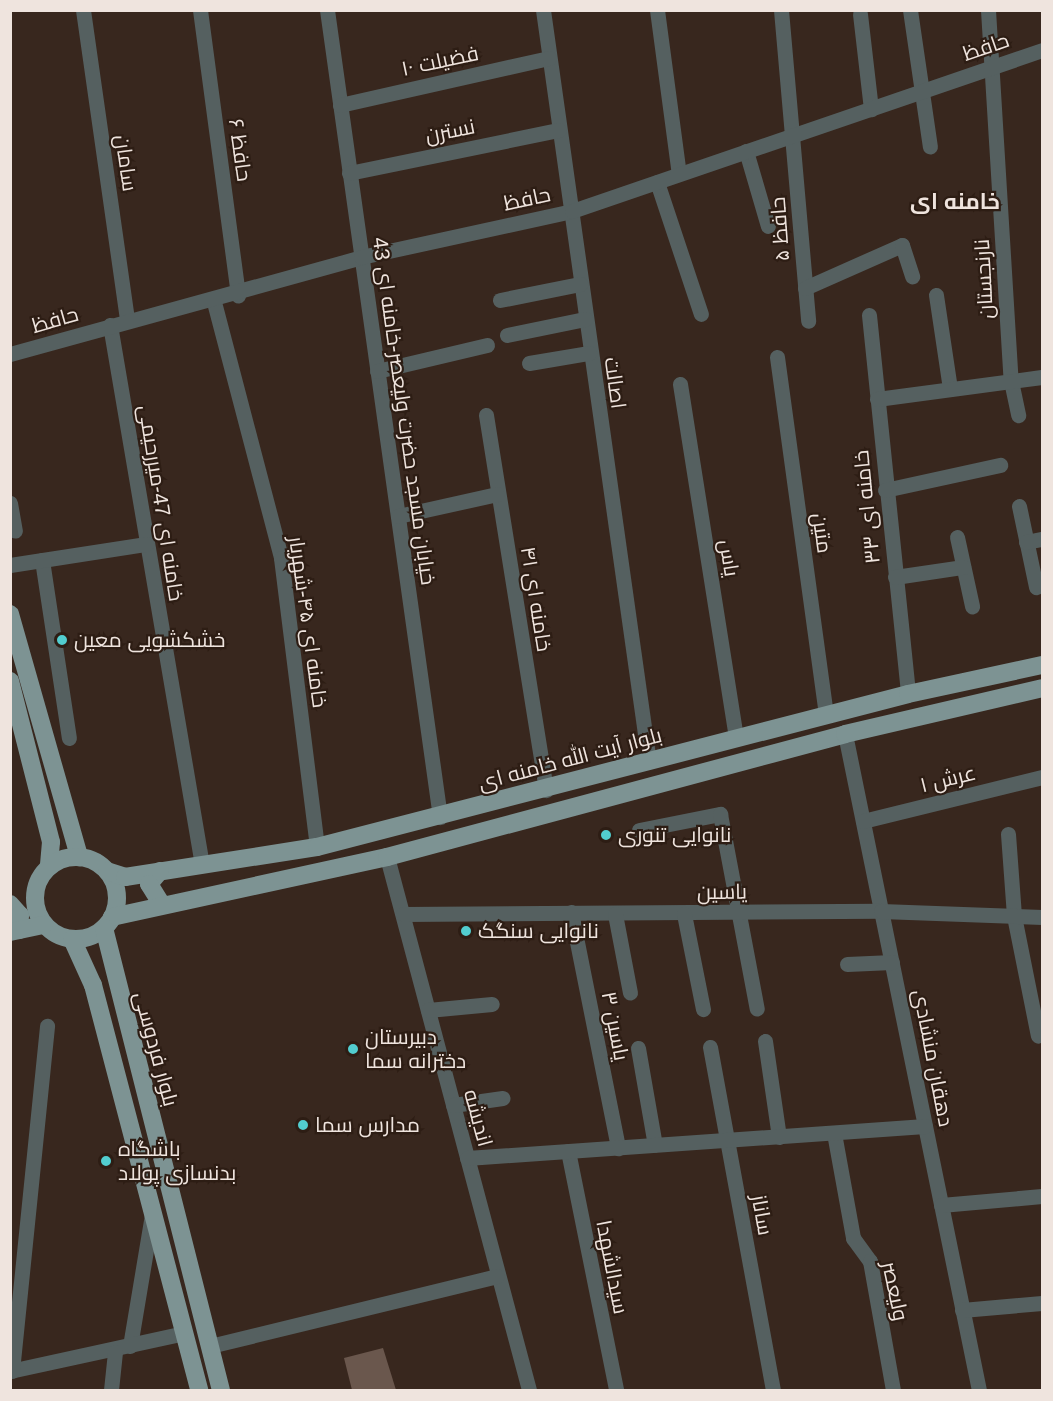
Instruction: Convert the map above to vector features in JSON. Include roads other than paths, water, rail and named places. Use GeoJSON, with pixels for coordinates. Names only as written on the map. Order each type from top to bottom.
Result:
{"type":"FeatureCollection","features":[{"type":"Feature","properties":{"kind":"main road"},"geometry":{"type":"LineString","coordinates":[[10,614],[79,858]]}},
{"type":"Feature","properties":{"kind":"main road","name":"بلوار آیت الله خامنه ای"},"geometry":{"type":"LineString","coordinates":[[106,871],[125,877],[318,847],[546,790],[908,694],[1042,665]]}},
{"type":"Feature","properties":{"kind":"main road"},"geometry":{"type":"LineString","coordinates":[[12,687],[51,842],[50,867],[35,897],[44,925]]}},
{"type":"Feature","properties":{"kind":"main road"},"geometry":{"type":"LineString","coordinates":[[72,939],[108,922],[161,903],[387,857],[845,734],[1042,688]]}},
{"type":"Feature","properties":{"kind":"main road"},"geometry":{"type":"LineString","coordinates":[[50,867],[79,858],[106,871],[116,893],[108,922]]}},
{"type":"Feature","properties":{"kind":"main road"},"geometry":{"type":"LineString","coordinates":[[160,872],[149,884],[161,903]]}},
{"type":"Feature","properties":{"kind":"main road"},"geometry":{"type":"LineString","coordinates":[[35,897],[10,903],[20,915],[15,931],[44,925],[72,939],[93,985],[199,1390]]}},
{"type":"Feature","properties":{"kind":"main road","name":"بلوار فردوسی"},"geometry":{"type":"LineString","coordinates":[[108,922],[221,1390]]}},
{"type":"Feature","properties":{"kind":"street","name":"سامان"},"geometry":{"type":"LineString","coordinates":[[83,10],[128,321]]}},
{"type":"Feature","properties":{"kind":"street","name":"حافظ ۶"},"geometry":{"type":"LineString","coordinates":[[200,10],[237,295]]}},
{"type":"Feature","properties":{"kind":"street","name":"خیابان مسجد حضرت ولیعصر-خامنه ای 43"},"geometry":{"type":"LineString","coordinates":[[327,10],[440,817]]}},
{"type":"Feature","properties":{"kind":"street","name":"اصالت"},"geometry":{"type":"LineString","coordinates":[[543,10],[649,762]]}},
{"type":"Feature","properties":{"kind":"street"},"geometry":{"type":"LineString","coordinates":[[657,10],[679,174]]}},
{"type":"Feature","properties":{"kind":"street","name":"حافظ ۵"},"geometry":{"type":"LineString","coordinates":[[781,10],[795,135],[808,321]]}},
{"type":"Feature","properties":{"kind":"street"},"geometry":{"type":"LineString","coordinates":[[910,10],[919,92],[930,147]]}},
{"type":"Feature","properties":{"kind":"street","name":"نارنجستان"},"geometry":{"type":"LineString","coordinates":[[988,10],[1011,381],[1017,415]]}},
{"type":"Feature","properties":{"kind":"street"},"geometry":{"type":"LineString","coordinates":[[860,14],[871,109]]}},
{"type":"Feature","properties":{"kind":"street","name":"حافظ"},"geometry":{"type":"LineString","coordinates":[[10,354],[111,325],[214,302],[361,257],[572,211],[1042,50]]}},
{"type":"Feature","properties":{"kind":"street","name":"فضیلت ۱۰"},"geometry":{"type":"LineString","coordinates":[[340,105],[549,58]]}},
{"type":"Feature","properties":{"kind":"street","name":"نسترن"},"geometry":{"type":"LineString","coordinates":[[350,173],[559,130]]}},
{"type":"Feature","properties":{"kind":"street"},"geometry":{"type":"LineString","coordinates":[[746,152],[768,226]]}},
{"type":"Feature","properties":{"kind":"street"},"geometry":{"type":"LineString","coordinates":[[657,182],[701,315]]}},
{"type":"Feature","properties":{"kind":"street"},"geometry":{"type":"LineString","coordinates":[[805,288],[902,245],[912,276]]}},
{"type":"Feature","properties":{"kind":"street"},"geometry":{"type":"LineString","coordinates":[[500,300],[580,284]]}},
{"type":"Feature","properties":{"kind":"street"},"geometry":{"type":"LineString","coordinates":[[936,295],[950,389]]}},
{"type":"Feature","properties":{"kind":"street","name":"خامنه ای ۴۵-شهریار"},"geometry":{"type":"LineString","coordinates":[[214,302],[281,558],[318,847]]}},
{"type":"Feature","properties":{"kind":"street","name":"خامنه ای ۳۳"},"geometry":{"type":"LineString","coordinates":[[869,315],[885,490],[908,694]]}},
{"type":"Feature","properties":{"kind":"street"},"geometry":{"type":"LineString","coordinates":[[507,335],[585,320]]}},
{"type":"Feature","properties":{"kind":"street","name":"خامنه ای 47-میررحیمی"},"geometry":{"type":"LineString","coordinates":[[111,325],[146,544],[202,865]]}},
{"type":"Feature","properties":{"kind":"street"},"geometry":{"type":"LineString","coordinates":[[378,371],[487,345]]}},
{"type":"Feature","properties":{"kind":"street"},"geometry":{"type":"LineString","coordinates":[[529,363],[590,353]]}},
{"type":"Feature","properties":{"kind":"street","name":"متین"},"geometry":{"type":"LineString","coordinates":[[777,357],[826,715]]}},
{"type":"Feature","properties":{"kind":"street"},"geometry":{"type":"LineString","coordinates":[[877,399],[1042,377]]}},
{"type":"Feature","properties":{"kind":"street","name":"یاس"},"geometry":{"type":"LineString","coordinates":[[680,384],[736,738]]}},
{"type":"Feature","properties":{"kind":"street","name":"خامنه ای ۴۱"},"geometry":{"type":"LineString","coordinates":[[486,415],[546,790]]}},
{"type":"Feature","properties":{"kind":"street"},"geometry":{"type":"LineString","coordinates":[[885,490],[1000,465]]}},
{"type":"Feature","properties":{"kind":"street"},"geometry":{"type":"LineString","coordinates":[[398,516],[497,494]]}},
{"type":"Feature","properties":{"kind":"street"},"geometry":{"type":"LineString","coordinates":[[10,503],[15,531]]}},
{"type":"Feature","properties":{"kind":"street"},"geometry":{"type":"LineString","coordinates":[[1019,506],[1036,587]]}},
{"type":"Feature","properties":{"kind":"street"},"geometry":{"type":"LineString","coordinates":[[957,537],[972,606]]}},
{"type":"Feature","properties":{"kind":"street"},"geometry":{"type":"LineString","coordinates":[[1026,542],[1042,538]]}},
{"type":"Feature","properties":{"kind":"street"},"geometry":{"type":"LineString","coordinates":[[10,565],[146,544]]}},
{"type":"Feature","properties":{"kind":"street"},"geometry":{"type":"LineString","coordinates":[[42,560],[69,738]]}},
{"type":"Feature","properties":{"kind":"street"},"geometry":{"type":"LineString","coordinates":[[895,577],[963,567]]}},
{"type":"Feature","properties":{"kind":"street"},"geometry":{"type":"LineString","coordinates":[[10,724],[12,687]]}},
{"type":"Feature","properties":{"kind":"street","name":"دهقان منشادی"},"geometry":{"type":"LineString","coordinates":[[845,734],[979,1390]]}},
{"type":"Feature","properties":{"kind":"street","name":"عرش ۱"},"geometry":{"type":"LineString","coordinates":[[863,821],[1042,777]]}},
{"type":"Feature","properties":{"kind":"street"},"geometry":{"type":"LineString","coordinates":[[639,830],[720,814],[736,913],[757,1009]]}},
{"type":"Feature","properties":{"kind":"street"},"geometry":{"type":"LineString","coordinates":[[1008,834],[1014,916],[1038,1036]]}},
{"type":"Feature","properties":{"kind":"street","name":"اندیشه"},"geometry":{"type":"LineString","coordinates":[[387,857],[529,1390]]}},
{"type":"Feature","properties":{"kind":"street","name":"یاسین"},"geometry":{"type":"LineString","coordinates":[[403,914],[881,911],[1042,917]]}},
{"type":"Feature","properties":{"kind":"street","name":"یاسین ۳"},"geometry":{"type":"LineString","coordinates":[[571,912],[618,1148]]}},
{"type":"Feature","properties":{"kind":"street"},"geometry":{"type":"LineString","coordinates":[[615,914],[630,993]]}},
{"type":"Feature","properties":{"kind":"street"},"geometry":{"type":"LineString","coordinates":[[684,914],[703,1009]]}},
{"type":"Feature","properties":{"kind":"street"},"geometry":{"type":"LineString","coordinates":[[847,964],[892,962]]}},
{"type":"Feature","properties":{"kind":"street"},"geometry":{"type":"LineString","coordinates":[[428,1010],[492,1004]]}},
{"type":"Feature","properties":{"kind":"street"},"geometry":{"type":"LineString","coordinates":[[47,1026],[11,1371],[115,1352],[130,1346],[184,1333]]}},
{"type":"Feature","properties":{"kind":"street"},"geometry":{"type":"LineString","coordinates":[[765,1041],[779,1137]]}},
{"type":"Feature","properties":{"kind":"street","name":"ساناز"},"geometry":{"type":"LineString","coordinates":[[710,1047],[773,1390]]}},
{"type":"Feature","properties":{"kind":"street"},"geometry":{"type":"LineString","coordinates":[[638,1048],[655,1145]]}},
{"type":"Feature","properties":{"kind":"street"},"geometry":{"type":"LineString","coordinates":[[453,1105],[503,1098]]}},
{"type":"Feature","properties":{"kind":"street"},"geometry":{"type":"LineString","coordinates":[[467,1158],[925,1126]]}},
{"type":"Feature","properties":{"kind":"street","name":"ولیعصر"},"geometry":{"type":"LineString","coordinates":[[834,1133],[853,1238],[870,1261],[893,1390]]}},
{"type":"Feature","properties":{"kind":"street","name":"سیدالشهدا"},"geometry":{"type":"LineString","coordinates":[[568,1151],[616,1390]]}},
{"type":"Feature","properties":{"kind":"street"},"geometry":{"type":"LineString","coordinates":[[941,1204],[1042,1196]]}},
{"type":"Feature","properties":{"kind":"street"},"geometry":{"type":"LineString","coordinates":[[130,1346],[152,1212]]}},
{"type":"Feature","properties":{"kind":"street"},"geometry":{"type":"LineString","coordinates":[[210,1346],[497,1276]]}},
{"type":"Feature","properties":{"kind":"street"},"geometry":{"type":"LineString","coordinates":[[962,1310],[1042,1303]]}},
{"type":"Feature","properties":{"kind":"street"},"geometry":{"type":"LineString","coordinates":[[111,1390],[115,1352]]}},
{"type":"Feature","properties":{"kind":"place","name":"خشکشویی معین"},"geometry":{"type":"Point","coordinates":[62,640]}},
{"type":"Feature","properties":{"kind":"place","name":"نانوایی تنوری"},"geometry":{"type":"Point","coordinates":[606,835]}},
{"type":"Feature","properties":{"kind":"place","name":"نانوایی سنگک"},"geometry":{"type":"Point","coordinates":[466,931]}},
{"type":"Feature","properties":{"kind":"place","name":"دبیرستان دخترانه سما"},"geometry":{"type":"Point","coordinates":[353,1049]}},
{"type":"Feature","properties":{"kind":"place","name":"مدارس سما"},"geometry":{"type":"Point","coordinates":[303,1125]}},
{"type":"Feature","properties":{"kind":"place","name":"باشگاه بدنسازی پولاد"},"geometry":{"type":"Point","coordinates":[106,1161]}},
{"type":"Feature","properties":{"kind":"district","name":"خامنه ای"},"geometry":{"type":"Point","coordinates":[955,202]}}]}
